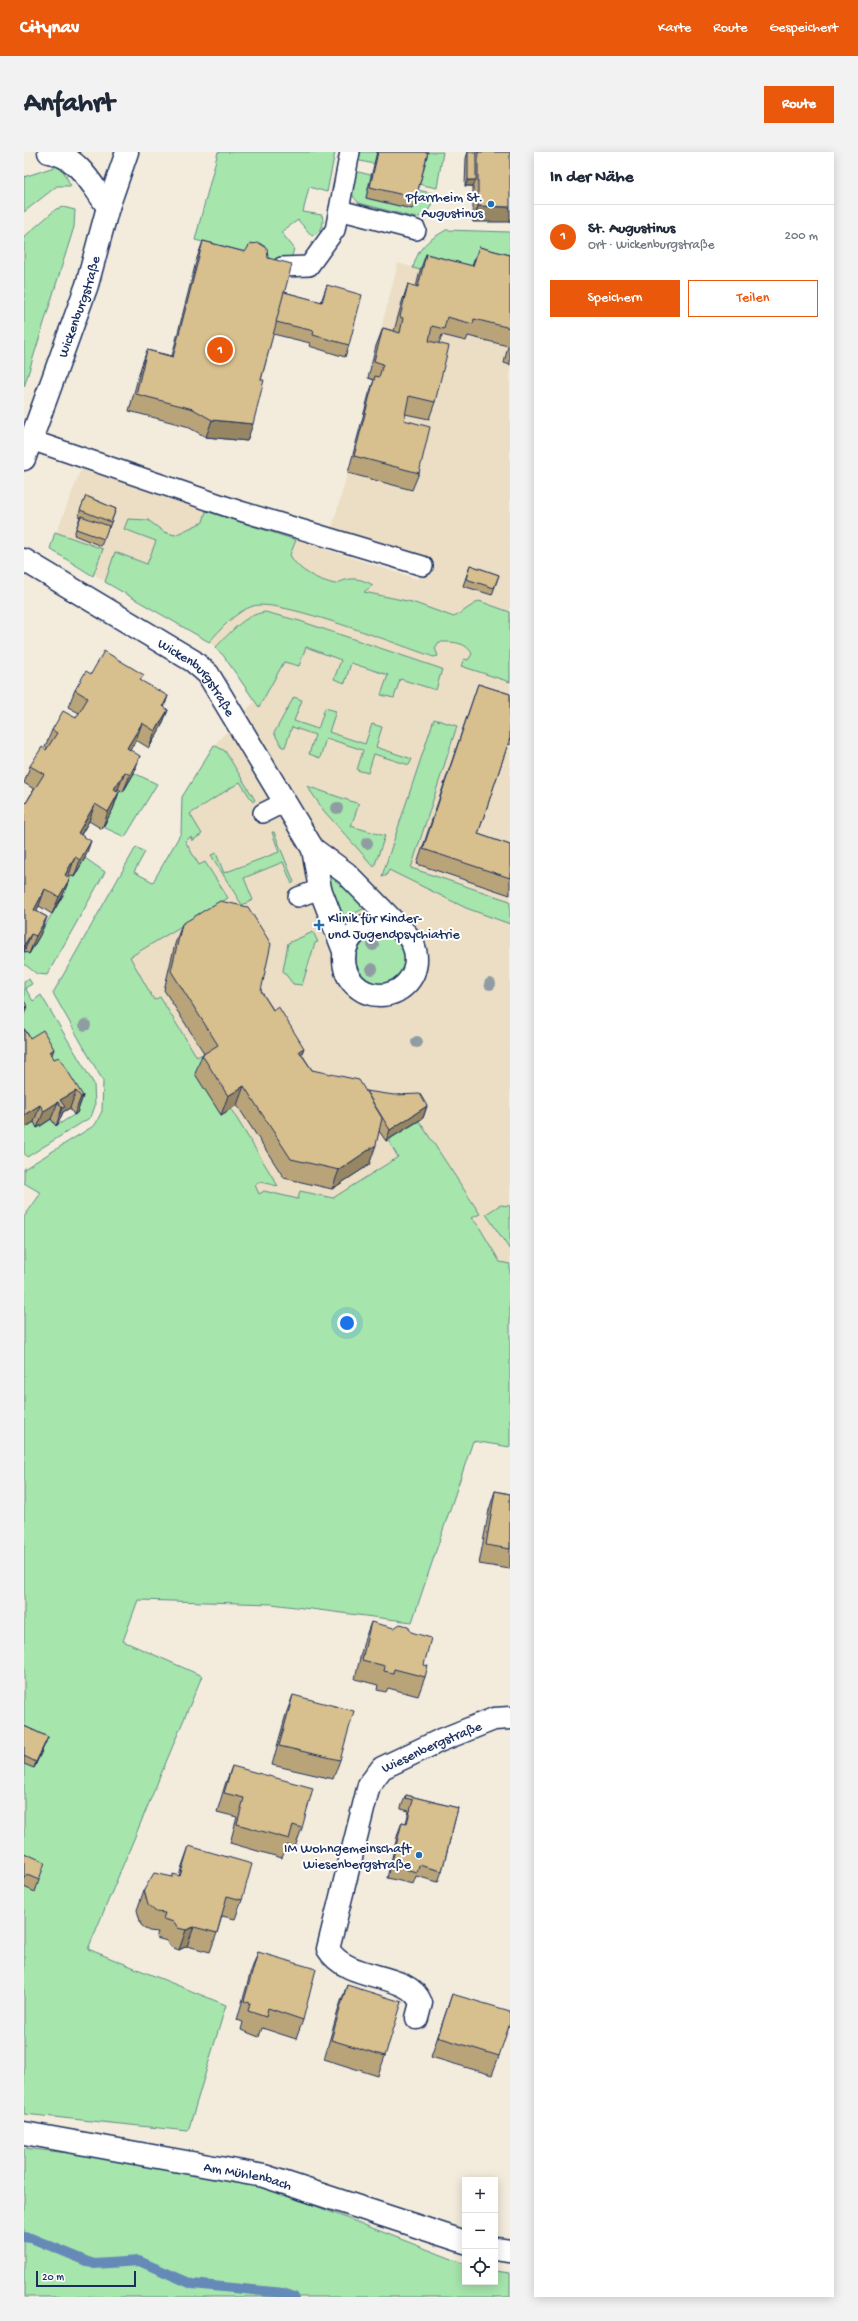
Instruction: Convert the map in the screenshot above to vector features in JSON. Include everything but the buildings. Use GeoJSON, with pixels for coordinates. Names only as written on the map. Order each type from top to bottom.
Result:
{"type":"FeatureCollection","features":[{"type":"Feature","properties":{"kind":"street"},"geometry":{"type":"LineString","coordinates":[[49,152],[68,158],[80,169],[108,207]]}},
{"type":"Feature","properties":{"kind":"street","name":"Wickenburgstraße"},"geometry":{"type":"LineString","coordinates":[[28,450],[88,285],[108,207],[127,152]]}},
{"type":"Feature","properties":{"kind":"street","name":"Wickenburgstraße"},"geometry":{"type":"LineString","coordinates":[[24,560],[201,667],[208,674],[313,849],[320,888],[344,951],[345,970],[350,980],[357,988],[376,995],[396,992],[411,978],[417,959],[411,940],[346,873],[313,849]]}},
{"type":"Feature","properties":{"kind":"street"},"geometry":{"type":"LineString","coordinates":[[344,951],[351,936],[361,928],[372,923],[385,922],[400,928]]}},
{"type":"Feature","properties":{"kind":"street","name":"Wiesenbergstraße"},"geometry":{"type":"LineString","coordinates":[[417,2018],[422,2003],[414,1991],[400,1984],[350,1969],[332,1956],[328,1949],[369,1785],[374,1775],[382,1768],[438,1741],[494,1719],[510,1718]]}},
{"type":"Feature","properties":{"kind":"street","name":"Am Mühlenbach"},"geometry":{"type":"LineString","coordinates":[[24,2132],[264,2176],[462,2241]]}},
{"type":"Feature","properties":{"kind":"street"},"geometry":{"type":"LineString","coordinates":[[498,2249],[510,2251]]}},
{"type":"Feature","properties":{"kind":"lane"},"geometry":{"type":"LineString","coordinates":[[282,267],[309,266],[335,230],[350,152]]}},
{"type":"Feature","properties":{"kind":"lane"},"geometry":{"type":"LineString","coordinates":[[339,210],[416,230]]}},
{"type":"Feature","properties":{"kind":"lane"},"geometry":{"type":"LineString","coordinates":[[28,450],[237,510],[423,566]]}},
{"type":"Feature","properties":{"kind":"lane"},"geometry":{"type":"LineString","coordinates":[[263,813],[285,802]]}},
{"type":"Feature","properties":{"kind":"lane"},"geometry":{"type":"LineString","coordinates":[[298,897],[320,888]]}},
{"type":"Feature","properties":{"kind":"shaded area","name":"Klinik für Kinder- und Jugendpsychiatrie"},"geometry":{"type":"Polygon","coordinates":[[[398,263],[467,283],[472,264],[510,274],[510,1344],[313,1280],[104,969],[181,833],[182,797],[214,745],[254,702],[223,655],[209,642],[50,549],[81,469],[417,579],[423,566],[331,532],[369,394],[373,395],[377,381],[368,378],[398,263]]]}},
{"type":"Feature","properties":{"kind":"green space"},"geometry":{"type":"Polygon","coordinates":[[[218,152],[335,152],[327,192],[309,187],[303,212],[322,215],[322,228],[312,236],[298,220],[281,232],[294,248],[290,264],[195,240],[218,152]]]}},
{"type":"Feature","properties":{"kind":"green space"},"geometry":{"type":"Polygon","coordinates":[[[358,152],[377,152],[374,164],[356,160],[358,152]]]}},
{"type":"Feature","properties":{"kind":"green space"},"geometry":{"type":"Polygon","coordinates":[[[427,152],[443,152],[437,188],[418,184],[427,152]]]}},
{"type":"Feature","properties":{"kind":"green space"},"geometry":{"type":"Polygon","coordinates":[[[60,165],[71,186],[57,186],[24,212],[24,177],[60,165]]]}},
{"type":"Feature","properties":{"kind":"green space"},"geometry":{"type":"Polygon","coordinates":[[[354,171],[371,175],[366,198],[412,209],[417,190],[436,194],[427,214],[416,218],[359,203],[353,196],[351,188],[354,171]]]}},
{"type":"Feature","properties":{"kind":"green space"},"geometry":{"type":"Polygon","coordinates":[[[63,207],[75,210],[74,227],[24,387],[24,237],[56,209],[63,207]]]}},
{"type":"Feature","properties":{"kind":"green space"},"geometry":{"type":"Polygon","coordinates":[[[446,230],[510,232],[510,274],[467,283],[413,268],[418,254],[424,245],[446,230]]]}},
{"type":"Feature","properties":{"kind":"green space"},"geometry":{"type":"Polygon","coordinates":[[[206,511],[296,540],[290,555],[298,566],[315,577],[335,584],[350,579],[363,580],[373,585],[364,592],[412,602],[454,617],[479,601],[510,612],[510,682],[461,666],[464,659],[468,660],[472,654],[462,644],[453,642],[439,642],[435,648],[438,656],[434,657],[341,624],[288,609],[267,605],[253,606],[240,612],[209,642],[105,582],[115,552],[147,564],[156,541],[124,529],[128,519],[148,520],[164,532],[175,535],[203,522],[206,511]]]}},
{"type":"Feature","properties":{"kind":"green space"},"geometry":{"type":"Polygon","coordinates":[[[55,532],[103,549],[93,576],[50,549],[55,532]]]}},
{"type":"Feature","properties":{"kind":"green space"},"geometry":{"type":"Polygon","coordinates":[[[265,612],[300,621],[442,669],[436,690],[400,679],[394,698],[381,695],[388,675],[351,663],[345,683],[334,679],[341,660],[306,647],[299,666],[284,662],[259,707],[223,655],[215,648],[244,621],[257,614],[265,612]]]}},
{"type":"Feature","properties":{"kind":"green space"},"geometry":{"type":"Polygon","coordinates":[[[294,697],[302,700],[294,721],[318,729],[325,708],[336,711],[329,732],[365,744],[372,724],[382,727],[376,747],[412,759],[409,765],[374,754],[368,773],[357,770],[363,750],[326,738],[320,758],[309,754],[315,735],[292,727],[285,747],[282,747],[274,733],[294,697]]]}},
{"type":"Feature","properties":{"kind":"green space"},"geometry":{"type":"Polygon","coordinates":[[[434,719],[457,726],[411,868],[510,901],[510,924],[466,908],[389,870],[386,876],[382,876],[434,719]]]}},
{"type":"Feature","properties":{"kind":"green space"},"geometry":{"type":"Polygon","coordinates":[[[214,745],[225,751],[255,800],[253,802],[240,782],[190,814],[202,834],[192,841],[191,837],[185,841],[199,865],[205,862],[228,898],[130,957],[154,1000],[160,997],[197,1057],[204,1053],[231,1109],[278,1186],[260,1182],[255,1185],[259,1194],[264,1191],[298,1199],[300,1191],[333,1198],[398,1157],[388,1140],[419,1121],[480,1214],[471,1218],[478,1225],[500,1262],[510,1264],[510,1447],[473,1441],[412,1622],[272,1604],[138,1600],[123,1641],[202,1676],[88,1949],[226,2005],[188,2131],[24,2114],[24,1217],[41,1193],[24,1183],[24,1169],[95,1125],[102,1111],[103,1081],[53,993],[136,847],[145,852],[134,872],[153,882],[181,833],[182,797],[214,745]]]}},
{"type":"Feature","properties":{"kind":"green space"},"geometry":{"type":"Polygon","coordinates":[[[134,773],[157,784],[125,837],[103,827],[108,807],[118,789],[123,792],[134,773]]]}},
{"type":"Feature","properties":{"kind":"green space"},"geometry":{"type":"Polygon","coordinates":[[[307,786],[359,804],[351,826],[385,836],[374,867],[324,811],[307,786]]]}},
{"type":"Feature","properties":{"kind":"green space"},"geometry":{"type":"Polygon","coordinates":[[[272,832],[274,832],[294,882],[292,884],[283,862],[244,878],[253,900],[242,905],[211,855],[216,853],[224,873],[279,852],[272,832]]]}},
{"type":"Feature","properties":{"kind":"green space"},"geometry":{"type":"Polygon","coordinates":[[[85,858],[105,872],[47,975],[37,974],[24,964],[24,952],[29,953],[63,895],[59,892],[69,875],[74,877],[85,858]]]}},
{"type":"Feature","properties":{"kind":"green space"},"geometry":{"type":"Polygon","coordinates":[[[333,878],[340,878],[365,908],[351,915],[341,924],[328,883],[333,878]]]}},
{"type":"Feature","properties":{"kind":"green space"},"geometry":{"type":"Polygon","coordinates":[[[313,932],[318,942],[315,943],[302,985],[293,984],[283,971],[288,943],[313,932]]]}},
{"type":"Feature","properties":{"kind":"green space"},"geometry":{"type":"Polygon","coordinates":[[[386,935],[391,936],[399,942],[405,950],[405,970],[399,978],[391,984],[376,985],[371,984],[363,978],[357,970],[356,955],[357,950],[363,942],[371,936],[386,935]]]}},
{"type":"Feature","properties":{"kind":"green space"},"geometry":{"type":"Polygon","coordinates":[[[29,979],[32,984],[25,988],[33,1001],[41,995],[94,1084],[95,1106],[91,1117],[27,1157],[24,1153],[24,1128],[34,1122],[38,1128],[51,1119],[56,1126],[77,1113],[24,1028],[24,981],[29,979]]]}},
{"type":"Feature","properties":{"kind":"green space"},"geometry":{"type":"Polygon","coordinates":[[[500,1205],[510,1206],[510,1250],[486,1214],[500,1205]]]}},
{"type":"Feature","properties":{"kind":"green space"},"geometry":{"type":"Polygon","coordinates":[[[24,2148],[113,2158],[264,2186],[462,2263],[462,2285],[498,2285],[498,2271],[510,2273],[510,2297],[24,2297],[24,2148]]]}},
{"type":"Feature","properties":{"kind":"waterway"},"geometry":{"type":"LineString","coordinates":[[24,2237],[31,2238],[94,2264],[139,2261],[192,2284],[283,2293],[294,2297]]}},
{"type":"Feature","properties":{"kind":"place","name":"Pfarrheim St. Augustinus"},"geometry":{"type":"Point","coordinates":[491,204]}},
{"type":"Feature","properties":{"kind":"place","name":"St. Augustinus"},"geometry":{"type":"Point","coordinates":[220,350]}},
{"type":"Feature","properties":{"kind":"place","name":"Klinik für Kinder- und Jugendpsychiatrie"},"geometry":{"type":"Point","coordinates":[319,925]}},
{"type":"Feature","properties":{"kind":"place","name":"IM Wohngemeinschaft Wiesenbergstraße"},"geometry":{"type":"Point","coordinates":[419,1855]}}]}
